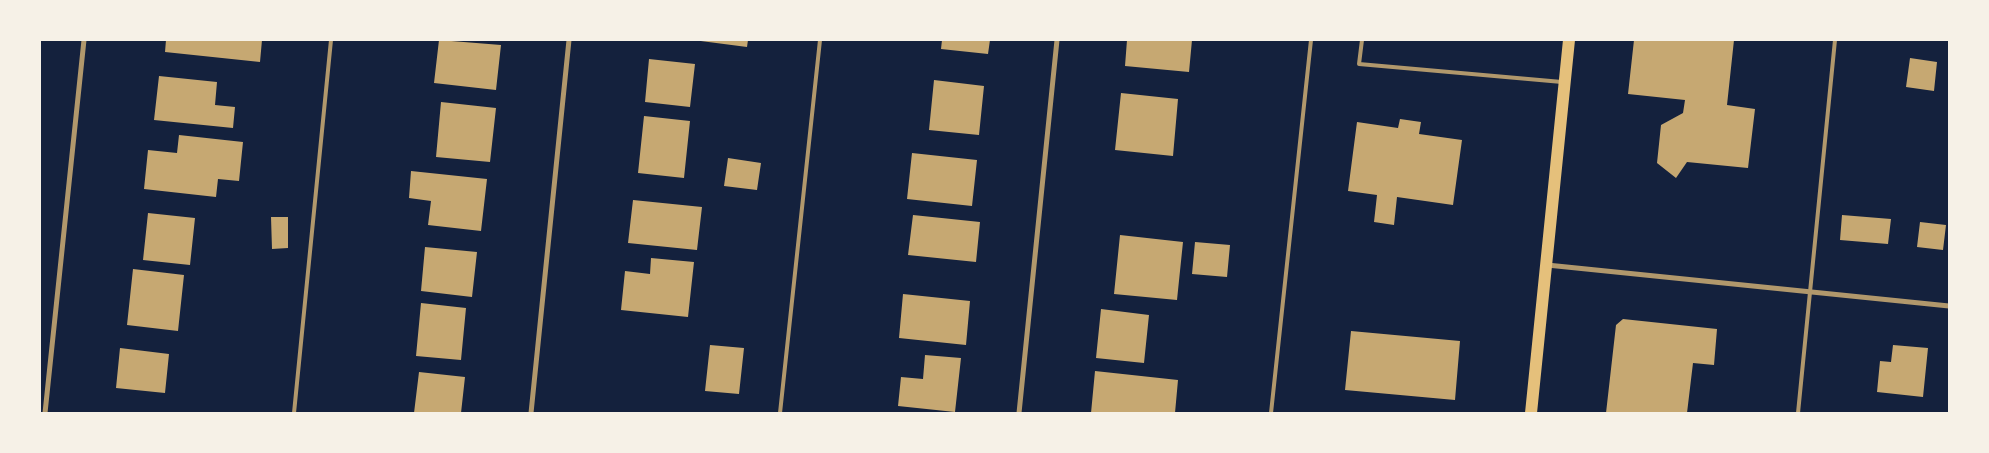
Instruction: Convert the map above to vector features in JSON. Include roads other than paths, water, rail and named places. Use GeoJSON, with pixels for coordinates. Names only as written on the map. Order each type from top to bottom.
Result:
{"type":"FeatureCollection","features":[{"type":"Feature","properties":{"kind":"main road"},"geometry":{"type":"LineString","coordinates":[[1531,413],[1569,40]]}},
{"type":"Feature","properties":{"kind":"street"},"geometry":{"type":"LineString","coordinates":[[45,413],[84,40]]}},
{"type":"Feature","properties":{"kind":"street"},"geometry":{"type":"LineString","coordinates":[[530,413],[569,40]]}},
{"type":"Feature","properties":{"kind":"street"},"geometry":{"type":"LineString","coordinates":[[1019,413],[1057,40]]}},
{"type":"Feature","properties":{"kind":"street"},"geometry":{"type":"LineString","coordinates":[[1547,265],[1949,306]]}},
{"type":"Feature","properties":{"kind":"lane"},"geometry":{"type":"LineString","coordinates":[[294,413],[331,40]]}},
{"type":"Feature","properties":{"kind":"lane"},"geometry":{"type":"LineString","coordinates":[[780,413],[820,40]]}},
{"type":"Feature","properties":{"kind":"lane"},"geometry":{"type":"LineString","coordinates":[[1271,413],[1311,40]]}},
{"type":"Feature","properties":{"kind":"lane"},"geometry":{"type":"LineString","coordinates":[[1362,40],[1359,64],[1565,82]]}},
{"type":"Feature","properties":{"kind":"lane"},"geometry":{"type":"LineString","coordinates":[[1798,413],[1835,40]]}}]}
